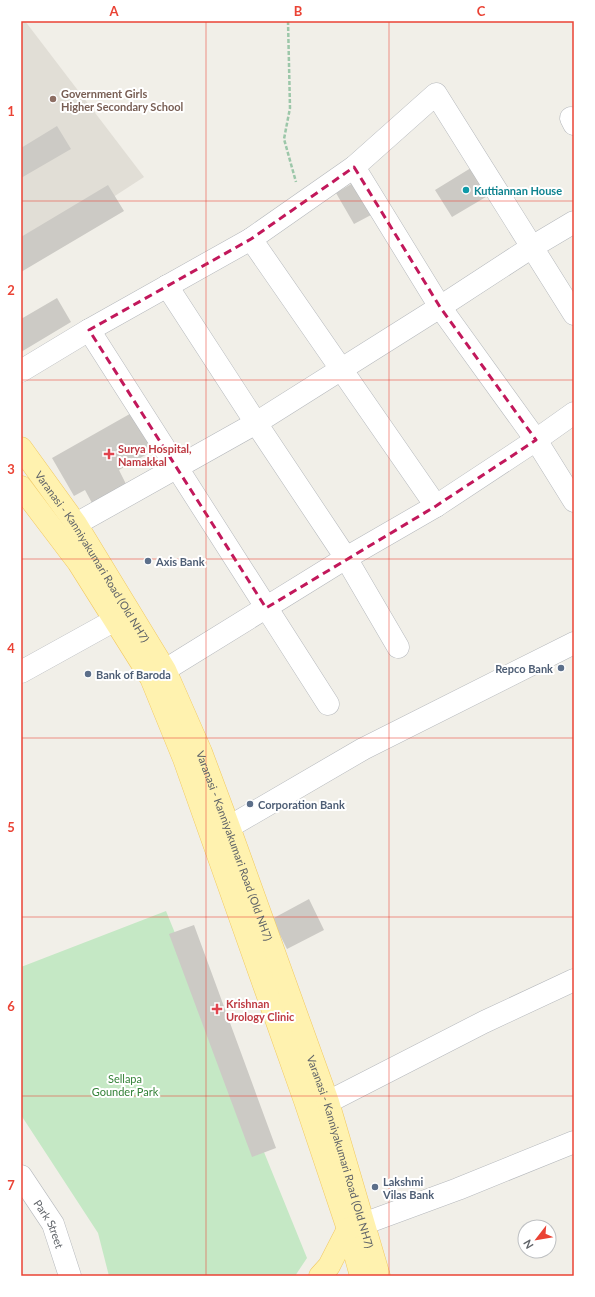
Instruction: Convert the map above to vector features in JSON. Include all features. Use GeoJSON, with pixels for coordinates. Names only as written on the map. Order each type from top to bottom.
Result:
{"type":"FeatureCollection","features":[{"type":"Feature","properties":{"kind":"main road","name":"Varanasi - Kanniyakumari Road (Old NH7)"},"geometry":{"type":"LineString","coordinates":[[21,448],[76,524],[165,670],[201,752],[328,1102],[355,1226],[361,1276]]}},
{"type":"Feature","properties":{"kind":"main road","name":"Varanasi - Kanniyakumari Road (Old NH7)"},"geometry":{"type":"LineString","coordinates":[[21,487],[78,562],[151,678],[184,759],[302,1094],[355,1226],[379,1276]]}},
{"type":"Feature","properties":{"kind":"main road"},"geometry":{"type":"LineString","coordinates":[[320,1276],[329,1266],[355,1226]]}},
{"type":"Feature","properties":{"kind":"street"},"geometry":{"type":"LineString","coordinates":[[21,371],[89,330],[251,239],[354,167],[436,94],[574,314]]}},
{"type":"Feature","properties":{"kind":"street"},"geometry":{"type":"LineString","coordinates":[[354,167],[440,307],[536,440],[574,500]]}},
{"type":"Feature","properties":{"kind":"street"},"geometry":{"type":"LineString","coordinates":[[76,524],[256,423],[532,247],[574,222]]}},
{"type":"Feature","properties":{"kind":"street"},"geometry":{"type":"LineString","coordinates":[[251,239],[436,506]]}},
{"type":"Feature","properties":{"kind":"street"},"geometry":{"type":"LineString","coordinates":[[167,286],[346,558],[398,647]]}},
{"type":"Feature","properties":{"kind":"street"},"geometry":{"type":"LineString","coordinates":[[89,330],[328,704]]}},
{"type":"Feature","properties":{"kind":"street"},"geometry":{"type":"LineString","coordinates":[[165,670],[346,558],[436,506],[574,413]]}},
{"type":"Feature","properties":{"kind":"street"},"geometry":{"type":"LineString","coordinates":[[21,672],[115,620]]}},
{"type":"Feature","properties":{"kind":"street"},"geometry":{"type":"LineString","coordinates":[[229,827],[363,749],[574,643]]}},
{"type":"Feature","properties":{"kind":"street"},"geometry":{"type":"LineString","coordinates":[[328,1102],[484,1022],[574,980]]}},
{"type":"Feature","properties":{"kind":"street"},"geometry":{"type":"LineString","coordinates":[[355,1226],[458,1189],[574,1142]]}},
{"type":"Feature","properties":{"kind":"street","name":"Park Street"},"geometry":{"type":"LineString","coordinates":[[21,1176],[53,1224],[70,1276]]}},
{"type":"Feature","properties":{"kind":"path"},"geometry":{"type":"LineString","coordinates":[[288,21],[290,108],[284,138],[302,203]]}},
{"type":"Feature","properties":{"kind":"highlighted area"},"geometry":{"type":"Polygon","coordinates":[[[354,167],[440,307],[536,440],[436,506],[266,608],[89,330],[251,239],[354,167]]]}},
{"type":"Feature","properties":{"kind":"shaded area","name":"Government Girls Higher Secondary School"},"geometry":{"type":"Polygon","coordinates":[[[21,21],[25,21],[144,177],[21,257],[21,21]]]}},
{"type":"Feature","properties":{"kind":"green space","name":"Sellapa Gounder Park"},"geometry":{"type":"Polygon","coordinates":[[[166,911],[307,1258],[295,1276],[109,1276],[98,1233],[21,1115],[21,967],[166,911]]]}},
{"type":"Feature","properties":{"kind":"building"},"geometry":{"type":"Polygon","coordinates":[[[57,126],[71,149],[21,178],[21,148],[57,126]]]}},
{"type":"Feature","properties":{"kind":"building","name":"Kuttiannan House"},"geometry":{"type":"Polygon","coordinates":[[[479,163],[496,191],[452,217],[435,190],[479,163]]]}},
{"type":"Feature","properties":{"kind":"building"},"geometry":{"type":"Polygon","coordinates":[[[353,183],[371,215],[354,224],[336,193],[353,183]]]}},
{"type":"Feature","properties":{"kind":"building"},"geometry":{"type":"Polygon","coordinates":[[[108,185],[124,211],[21,272],[21,237],[108,185]]]}},
{"type":"Feature","properties":{"kind":"building"},"geometry":{"type":"Polygon","coordinates":[[[57,298],[71,322],[21,352],[21,319],[57,298]]]}},
{"type":"Feature","properties":{"kind":"building"},"geometry":{"type":"Polygon","coordinates":[[[135,411],[156,449],[119,470],[126,484],[92,503],[85,490],[74,496],[52,458],[135,411]]]}},
{"type":"Feature","properties":{"kind":"building"},"geometry":{"type":"Polygon","coordinates":[[[309,899],[324,930],[287,949],[272,919],[309,899]]]}},
{"type":"Feature","properties":{"kind":"building"},"geometry":{"type":"Polygon","coordinates":[[[194,925],[276,1148],[252,1157],[169,934],[194,925]]]}},
{"type":"Feature","properties":{"kind":"place","name":"Government Girls Higher Secondary School"},"geometry":{"type":"Point","coordinates":[53,99]}},
{"type":"Feature","properties":{"kind":"place","name":"Kuttiannan House"},"geometry":{"type":"Point","coordinates":[466,190]}},
{"type":"Feature","properties":{"kind":"place","name":"Surya Hospital, Namakkal"},"geometry":{"type":"Point","coordinates":[109,454]}},
{"type":"Feature","properties":{"kind":"place","name":"Axis Bank"},"geometry":{"type":"Point","coordinates":[148,561]}},
{"type":"Feature","properties":{"kind":"place","name":"Repco Bank"},"geometry":{"type":"Point","coordinates":[561,668]}},
{"type":"Feature","properties":{"kind":"place","name":"Bank of Baroda"},"geometry":{"type":"Point","coordinates":[88,674]}},
{"type":"Feature","properties":{"kind":"place","name":"Corporation Bank"},"geometry":{"type":"Point","coordinates":[250,804]}},
{"type":"Feature","properties":{"kind":"place","name":"Krishnan Urology Clinic"},"geometry":{"type":"Point","coordinates":[217,1009]}},
{"type":"Feature","properties":{"kind":"place","name":"Lakshmi Vilas Bank"},"geometry":{"type":"Point","coordinates":[375,1187]}}]}
